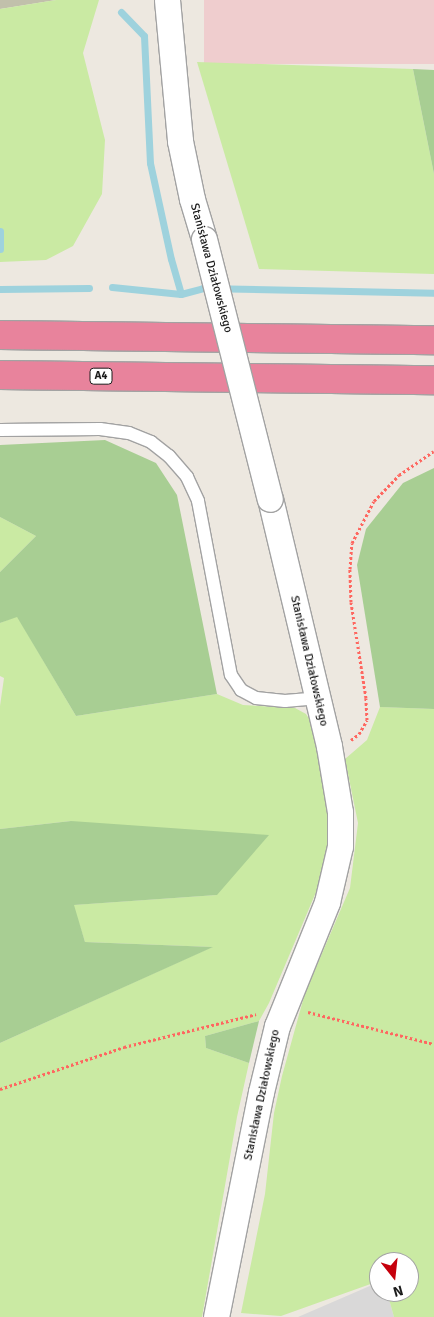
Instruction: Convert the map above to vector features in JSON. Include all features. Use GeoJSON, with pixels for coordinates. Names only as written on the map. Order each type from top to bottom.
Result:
{"type":"FeatureCollection","features":[{"type":"Feature","properties":{"kind":"highway"},"geometry":{"type":"LineString","coordinates":[[0,336],[434,340]]}},
{"type":"Feature","properties":{"kind":"highway","name":"A4"},"geometry":{"type":"LineString","coordinates":[[0,375],[434,380]]}},
{"type":"Feature","properties":{"kind":"street","name":"Stanisława Działowskiego"},"geometry":{"type":"LineString","coordinates":[[167,0],[180,141],[192,199],[270,499],[329,746],[340,812],[340,846],[327,902],[277,1026],[261,1092],[216,1317]]}},
{"type":"Feature","properties":{"kind":"lane"},"geometry":{"type":"LineString","coordinates":[[0,430],[100,429],[129,433],[151,442],[169,456],[187,477],[198,501],[232,676],[241,690],[256,698],[285,701],[318,698]]}},
{"type":"Feature","properties":{"kind":"path"},"geometry":{"type":"LineString","coordinates":[[329,746],[348,742],[359,734],[367,720],[366,698],[352,602],[350,569],[352,544],[374,501],[399,475],[434,450]]}},
{"type":"Feature","properties":{"kind":"path"},"geometry":{"type":"LineString","coordinates":[[0,1089],[124,1048],[284,1006],[434,1044]]}},
{"type":"Feature","properties":{"kind":"shaded area"},"geometry":{"type":"Polygon","coordinates":[[[0,0],[56,0],[0,9],[0,0]]]}},
{"type":"Feature","properties":{"kind":"shaded area"},"geometry":{"type":"Polygon","coordinates":[[[204,0],[434,0],[434,64],[204,64],[204,0]]]}},
{"type":"Feature","properties":{"kind":"shaded area"},"geometry":{"type":"Polygon","coordinates":[[[369,1286],[369,1302],[390,1302],[394,1317],[298,1317],[369,1286]]]}},
{"type":"Feature","properties":{"kind":"green space"},"geometry":{"type":"Polygon","coordinates":[[[56,0],[99,0],[83,53],[105,140],[102,194],[73,246],[46,260],[0,262],[0,9],[56,0]]]}},
{"type":"Feature","properties":{"kind":"green space"},"geometry":{"type":"Polygon","coordinates":[[[197,62],[413,69],[434,174],[434,274],[259,269],[197,62]]]}},
{"type":"Feature","properties":{"kind":"green space"},"geometry":{"type":"Polygon","coordinates":[[[413,69],[434,70],[434,174],[413,69]]]}},
{"type":"Feature","properties":{"kind":"green space"},"geometry":{"type":"Polygon","coordinates":[[[105,440],[156,463],[177,495],[217,694],[76,716],[17,617],[0,623],[0,572],[36,536],[0,517],[0,445],[105,440]]]}},
{"type":"Feature","properties":{"kind":"green space"},"geometry":{"type":"Polygon","coordinates":[[[434,468],[434,709],[380,707],[357,565],[366,529],[403,483],[434,468]]]}},
{"type":"Feature","properties":{"kind":"green space"},"geometry":{"type":"Polygon","coordinates":[[[0,517],[36,536],[0,572],[0,517]]]}},
{"type":"Feature","properties":{"kind":"green space"},"geometry":{"type":"Polygon","coordinates":[[[17,616],[76,716],[217,694],[243,705],[295,708],[306,714],[315,728],[328,804],[328,845],[322,878],[269,1003],[259,1021],[205,1036],[206,1048],[249,1063],[237,1117],[202,1317],[0,1317],[0,1043],[212,947],[85,942],[73,905],[217,895],[71,821],[0,829],[0,706],[4,678],[0,676],[0,623],[17,616]]]}},
{"type":"Feature","properties":{"kind":"green space"},"geometry":{"type":"Polygon","coordinates":[[[380,707],[434,709],[434,1317],[394,1317],[390,1302],[419,1302],[419,1252],[369,1252],[369,1285],[281,1316],[241,1313],[265,1194],[274,1113],[282,1076],[305,993],[350,888],[358,823],[345,759],[367,740],[380,707]]]}},
{"type":"Feature","properties":{"kind":"green space"},"geometry":{"type":"Polygon","coordinates":[[[71,821],[269,835],[217,895],[74,905],[85,942],[213,947],[0,1043],[0,829],[71,821]]]}},
{"type":"Feature","properties":{"kind":"green space"},"geometry":{"type":"Polygon","coordinates":[[[259,1021],[249,1063],[206,1048],[205,1036],[259,1021]]]}},
{"type":"Feature","properties":{"kind":"waterway"},"geometry":{"type":"LineString","coordinates":[[121,12],[144,36],[150,163],[171,259],[181,294]]}},
{"type":"Feature","properties":{"kind":"waterway"},"geometry":{"type":"LineString","coordinates":[[0,231],[0,249]]}},
{"type":"Feature","properties":{"kind":"waterway"},"geometry":{"type":"LineString","coordinates":[[112,287],[181,294],[203,288],[434,293]]}},
{"type":"Feature","properties":{"kind":"waterway"},"geometry":{"type":"LineString","coordinates":[[0,289],[89,288]]}}]}
